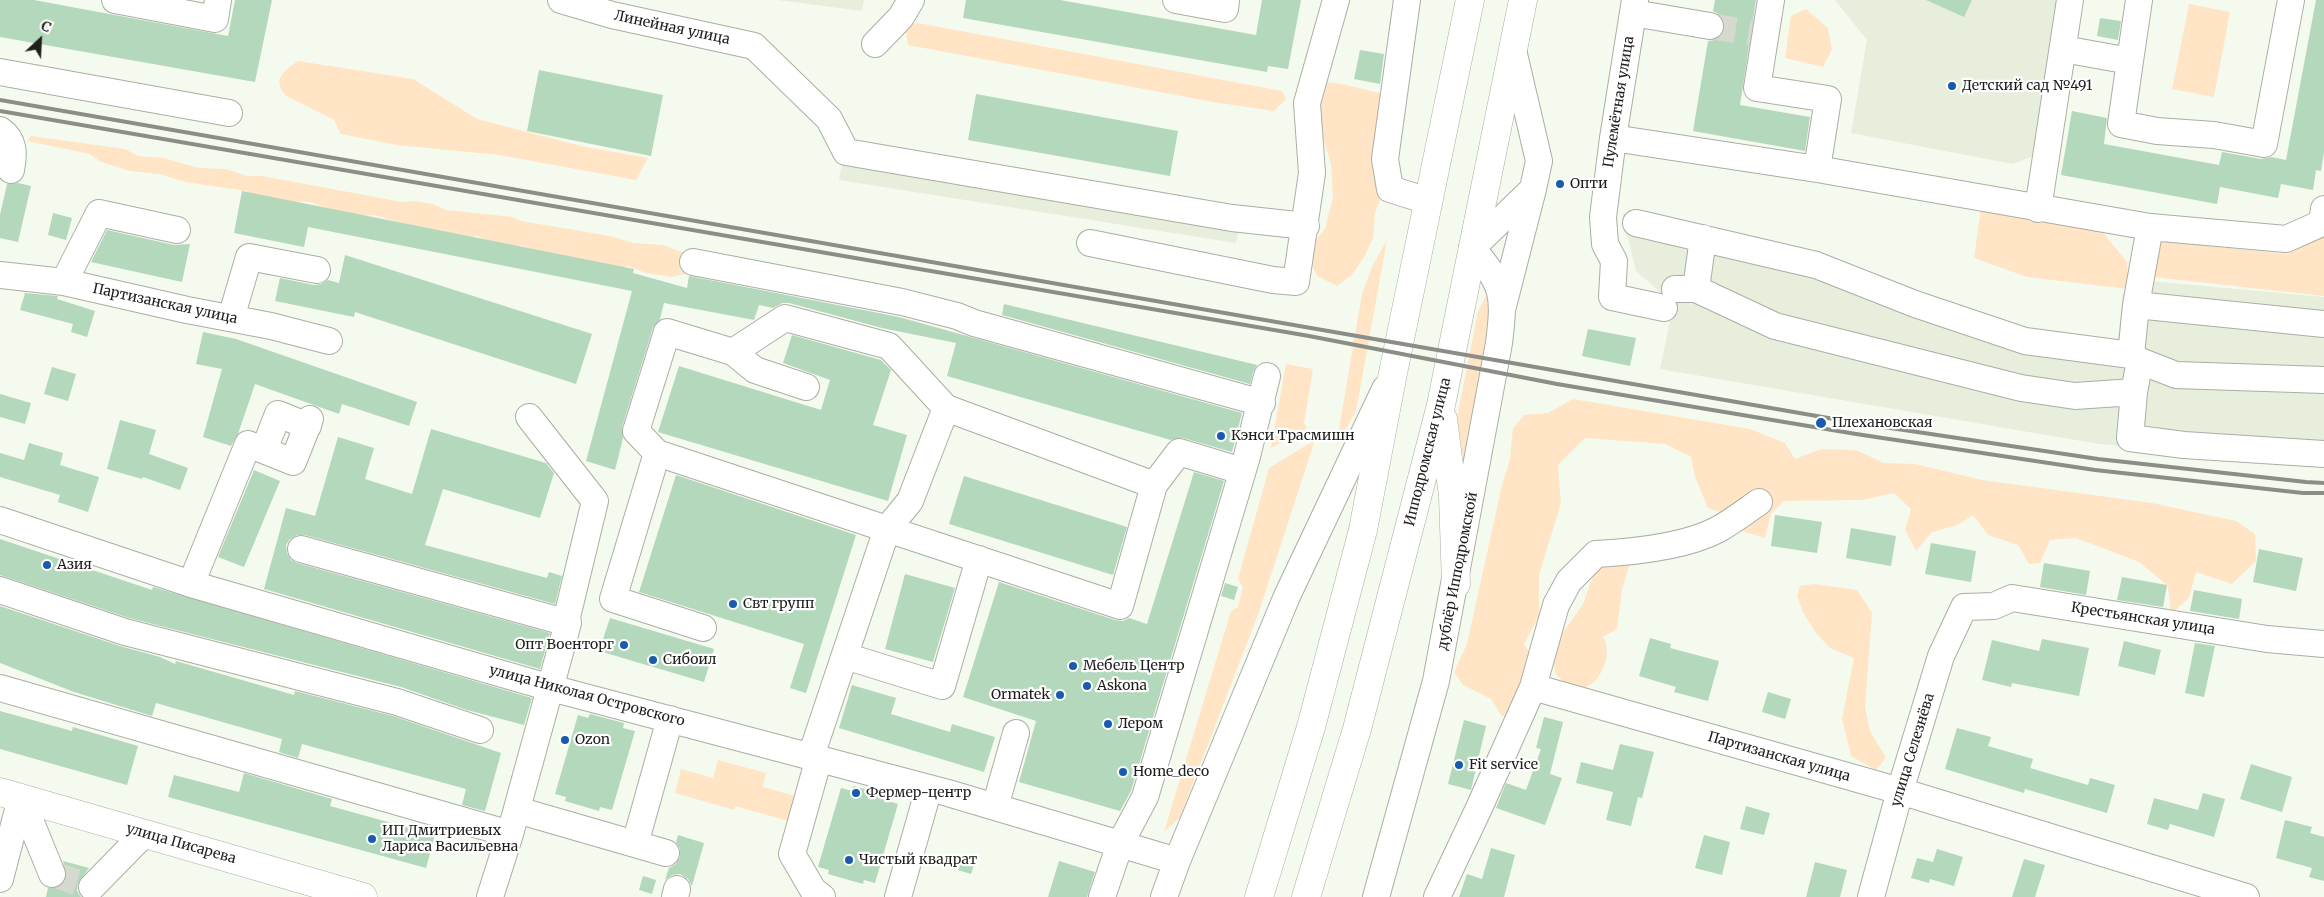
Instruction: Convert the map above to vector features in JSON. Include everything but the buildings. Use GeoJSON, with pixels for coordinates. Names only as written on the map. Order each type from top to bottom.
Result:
{"type":"FeatureCollection","features":[{"type":"Feature","properties":{"kind":"main road"},"geometry":{"type":"LineString","coordinates":[[1259,897],[1311,727],[1361,539],[1393,373],[1470,0]]}},
{"type":"Feature","properties":{"kind":"main road","name":"Ипподромская улица"},"geometry":{"type":"LineString","coordinates":[[1306,897],[1357,729],[1441,405],[1523,0]]}},
{"type":"Feature","properties":{"kind":"main road"},"geometry":{"type":"LineString","coordinates":[[1441,405],[1453,496],[1456,584]]}},
{"type":"Feature","properties":{"kind":"main road","name":"улица Писарева"},"geometry":{"type":"LineString","coordinates":[[11,795],[362,897]]}},
{"type":"Feature","properties":{"kind":"street"},"geometry":{"type":"LineString","coordinates":[[115,0],[214,19],[218,0]]}},
{"type":"Feature","properties":{"kind":"street","name":"Линейная улица"},"geometry":{"type":"LineString","coordinates":[[561,0],[612,15],[754,46],[830,118],[846,152],[1232,218],[1306,226]]}},
{"type":"Feature","properties":{"kind":"street"},"geometry":{"type":"LineString","coordinates":[[875,44],[901,17],[911,0]]}},
{"type":"Feature","properties":{"kind":"street"},"geometry":{"type":"LineString","coordinates":[[1176,0],[1225,9],[1226,0]]}},
{"type":"Feature","properties":{"kind":"street"},"geometry":{"type":"LineString","coordinates":[[1090,243],[1273,280],[1296,282],[1306,226],[1312,173],[1307,103],[1336,0]]}},
{"type":"Feature","properties":{"kind":"street"},"geometry":{"type":"LineString","coordinates":[[1771,0],[1758,34],[1757,88],[1828,99],[1817,169]]}},
{"type":"Feature","properties":{"kind":"street"},"geometry":{"type":"LineString","coordinates":[[2038,209],[2070,0]]}},
{"type":"Feature","properties":{"kind":"street"},"geometry":{"type":"LineString","coordinates":[[2139,0],[2121,124],[2157,131],[2214,135],[2264,144],[2292,0]]}},
{"type":"Feature","properties":{"kind":"street"},"geometry":{"type":"LineString","coordinates":[[1634,6],[1710,26]]}},
{"type":"Feature","properties":{"kind":"street","name":"Пулемётная улица"},"geometry":{"type":"LineString","coordinates":[[1634,6],[1603,216],[1605,244],[1614,261],[1612,297],[1679,295]]}},
{"type":"Feature","properties":{"kind":"street"},"geometry":{"type":"LineString","coordinates":[[1402,14],[1385,159],[1390,189],[1428,201]]}},
{"type":"Feature","properties":{"kind":"street"},"geometry":{"type":"LineString","coordinates":[[2063,49],[2130,61]]}},
{"type":"Feature","properties":{"kind":"street"},"geometry":{"type":"LineString","coordinates":[[1503,306],[1540,161],[1513,50]]}},
{"type":"Feature","properties":{"kind":"street"},"geometry":{"type":"LineString","coordinates":[[0,72],[229,113]]}},
{"type":"Feature","properties":{"kind":"street"},"geometry":{"type":"LineString","coordinates":[[0,130],[7,134],[14,152],[11,170]]}},
{"type":"Feature","properties":{"kind":"street"},"geometry":{"type":"LineString","coordinates":[[1613,138],[1817,169],[2150,227],[2286,239],[2322,223],[2324,210]]}},
{"type":"Feature","properties":{"kind":"street"},"geometry":{"type":"LineString","coordinates":[[1472,248],[1533,189]]}},
{"type":"Feature","properties":{"kind":"street"},"geometry":{"type":"LineString","coordinates":[[64,282],[99,213],[177,230]]}},
{"type":"Feature","properties":{"kind":"street"},"geometry":{"type":"LineString","coordinates":[[1636,223],[1816,265],[1916,304],[2025,341],[2135,358],[2176,375],[2324,380]]}},
{"type":"Feature","properties":{"kind":"street"},"geometry":{"type":"LineString","coordinates":[[2150,227],[2136,305],[2134,392],[2130,438],[2184,445],[2324,454]]}},
{"type":"Feature","properties":{"kind":"street"},"geometry":{"type":"LineString","coordinates":[[1703,238],[1679,295],[1775,326],[2021,388],[2075,396],[2134,392]]}},
{"type":"Feature","properties":{"kind":"street","name":"дублёр Ипподромской"},"geometry":{"type":"LineString","coordinates":[[1376,897],[1436,681],[1490,398],[1503,306],[1499,288],[1492,272],[1472,248]]}},
{"type":"Feature","properties":{"kind":"street"},"geometry":{"type":"LineString","coordinates":[[231,318],[249,257],[318,270]]}},
{"type":"Feature","properties":{"kind":"street"},"geometry":{"type":"LineString","coordinates":[[693,262],[939,311],[1262,403]]}},
{"type":"Feature","properties":{"kind":"street","name":"Партизанская улица"},"geometry":{"type":"LineString","coordinates":[[0,275],[64,282],[271,326],[329,341]]}},
{"type":"Feature","properties":{"kind":"street"},"geometry":{"type":"LineString","coordinates":[[2136,305],[2324,324]]}},
{"type":"Feature","properties":{"kind":"street"},"geometry":{"type":"LineString","coordinates":[[733,352],[785,318],[889,346],[946,408],[1154,485]]}},
{"type":"Feature","properties":{"kind":"street"},"geometry":{"type":"LineString","coordinates":[[806,387],[755,370],[733,352],[667,332],[636,431],[657,453],[1120,606],[1154,485],[1179,452],[1242,471]]}},
{"type":"Feature","properties":{"kind":"street"},"geometry":{"type":"LineString","coordinates":[[1164,897],[1177,861],[1287,596],[1393,373]]}},
{"type":"Feature","properties":{"kind":"street"},"geometry":{"type":"LineString","coordinates":[[1102,897],[1120,844],[1145,797],[1262,403],[1267,376]]}},
{"type":"Feature","properties":{"kind":"street"},"geometry":{"type":"LineString","coordinates":[[822,897],[813,890],[792,854],[815,757],[845,656],[887,529],[910,501],[946,408]]}},
{"type":"Feature","properties":{"kind":"street"},"geometry":{"type":"LineString","coordinates":[[191,584],[248,444],[264,450],[278,414],[309,422]]}},
{"type":"Feature","properties":{"kind":"street"},"geometry":{"type":"LineString","coordinates":[[490,897],[513,838],[568,624],[567,617],[594,501],[529,418]]}},
{"type":"Feature","properties":{"kind":"street"},"geometry":{"type":"LineString","coordinates":[[657,453],[614,599],[703,628]]}},
{"type":"Feature","properties":{"kind":"street"},"geometry":{"type":"LineString","coordinates":[[1437,897],[1533,687],[1556,605],[1569,581],[1596,554],[1640,552],[1700,536],[1717,530],[1759,502]]}},
{"type":"Feature","properties":{"kind":"street","name":"улица Николая Островского"},"geometry":{"type":"LineString","coordinates":[[0,520],[191,584],[551,688],[929,788],[1177,861]]}},
{"type":"Feature","properties":{"kind":"street"},"geometry":{"type":"LineString","coordinates":[[301,549],[568,624]]}},
{"type":"Feature","properties":{"kind":"street"},"geometry":{"type":"LineString","coordinates":[[845,656],[942,686],[979,559]]}},
{"type":"Feature","properties":{"kind":"street"},"geometry":{"type":"LineString","coordinates":[[0,590],[125,632],[397,702],[480,730]]}},
{"type":"Feature","properties":{"kind":"street","name":"Крестьянская улица"},"geometry":{"type":"LineString","coordinates":[[1964,607],[1994,606],[2012,598],[2267,639],[2324,644]]}},
{"type":"Feature","properties":{"kind":"street","name":"улица Селезнёва"},"geometry":{"type":"LineString","coordinates":[[1871,897],[1900,790],[1941,656],[1964,607]]}},
{"type":"Feature","properties":{"kind":"street","name":"Партизанская улица"},"geometry":{"type":"LineString","coordinates":[[1533,687],[1900,790],[2246,897]]}},
{"type":"Feature","properties":{"kind":"street"},"geometry":{"type":"LineString","coordinates":[[0,688],[513,838],[635,844],[666,853]]}},
{"type":"Feature","properties":{"kind":"street"},"geometry":{"type":"LineString","coordinates":[[635,844],[670,719]]}},
{"type":"Feature","properties":{"kind":"street"},"geometry":{"type":"LineString","coordinates":[[995,807],[1016,734]]}},
{"type":"Feature","properties":{"kind":"street"},"geometry":{"type":"LineString","coordinates":[[898,897],[929,788]]}},
{"type":"Feature","properties":{"kind":"street"},"geometry":{"type":"LineString","coordinates":[[11,795],[52,874]]}},
{"type":"Feature","properties":{"kind":"street"},"geometry":{"type":"LineString","coordinates":[[0,879],[11,795]]}},
{"type":"Feature","properties":{"kind":"street"},"geometry":{"type":"LineString","coordinates":[[92,887],[144,834]]}},
{"type":"Feature","properties":{"kind":"shaded area"},"geometry":{"type":"Polygon","coordinates":[[[778,0],[864,0],[862,11],[778,0]]]}},
{"type":"Feature","properties":{"kind":"shaded area","name":"Детский сад №491"},"geometry":{"type":"Polygon","coordinates":[[[1835,0],[2059,0],[2033,156],[2013,164],[1851,133],[1867,40],[1835,0]]]}},
{"type":"Feature","properties":{"kind":"shaded area"},"geometry":{"type":"Polygon","coordinates":[[[2189,4],[2230,12],[2214,97],[2172,89],[2189,4]]]}},
{"type":"Feature","properties":{"kind":"shaded area"},"geometry":{"type":"Polygon","coordinates":[[[1806,9],[1828,28],[1832,49],[1823,67],[1785,58],[1791,16],[1806,9]]]}},
{"type":"Feature","properties":{"kind":"shaded area"},"geometry":{"type":"Polygon","coordinates":[[[918,23],[1282,91],[1286,99],[1274,111],[1213,102],[908,45],[905,26],[918,23]]]}},
{"type":"Feature","properties":{"kind":"shaded area"},"geometry":{"type":"Polygon","coordinates":[[[298,61],[413,79],[477,119],[581,146],[648,158],[636,180],[499,155],[397,145],[341,134],[334,120],[286,96],[282,90],[280,85],[281,76],[298,61]]]}},
{"type":"Feature","properties":{"kind":"shaded area"},"geometry":{"type":"Polygon","coordinates":[[[1326,82],[1388,95],[1385,188],[1375,213],[1373,238],[1364,257],[1352,275],[1337,286],[1317,276],[1305,252],[1325,229],[1333,197],[1331,164],[1319,125],[1318,108],[1326,82]]]}},
{"type":"Feature","properties":{"kind":"shaded area"},"geometry":{"type":"Polygon","coordinates":[[[31,136],[125,149],[138,156],[163,158],[199,168],[226,169],[247,176],[262,176],[402,202],[415,201],[433,204],[446,210],[512,217],[521,221],[610,236],[633,243],[663,245],[689,255],[690,273],[672,277],[646,273],[628,266],[620,268],[588,260],[561,257],[523,246],[512,247],[495,244],[477,236],[467,237],[434,232],[374,215],[352,217],[310,202],[281,201],[256,196],[246,191],[185,182],[160,174],[130,171],[101,162],[90,154],[27,141],[31,136]]]}},
{"type":"Feature","properties":{"kind":"shaded area"},"geometry":{"type":"Polygon","coordinates":[[[842,164],[1239,227],[1236,243],[839,180],[842,164]]]}},
{"type":"Feature","properties":{"kind":"shaded area"},"geometry":{"type":"Polygon","coordinates":[[[1981,208],[2096,224],[2127,262],[2128,289],[2027,277],[1974,258],[1981,208]]]}},
{"type":"Feature","properties":{"kind":"shaded area"},"geometry":{"type":"Polygon","coordinates":[[[1622,213],[1816,257],[2023,330],[2117,346],[2123,294],[2150,281],[2324,297],[2324,453],[2239,456],[2099,444],[1660,369],[1675,297],[1660,292],[1636,271],[1622,213]]]}},
{"type":"Feature","properties":{"kind":"shaded area"},"geometry":{"type":"Polygon","coordinates":[[[2324,233],[2324,296],[2153,277],[2159,241],[2288,254],[2324,233]]]}},
{"type":"Feature","properties":{"kind":"shaded area"},"geometry":{"type":"Polygon","coordinates":[[[1387,240],[1356,411],[1336,447],[1362,294],[1372,267],[1387,240]]]}},
{"type":"Feature","properties":{"kind":"shaded area"},"geometry":{"type":"Polygon","coordinates":[[[1489,289],[1490,319],[1464,464],[1457,417],[1478,312],[1489,289]]]}},
{"type":"Feature","properties":{"kind":"shaded area"},"geometry":{"type":"Polygon","coordinates":[[[1286,364],[1313,369],[1304,423],[1307,428],[1271,448],[1286,364]]]}},
{"type":"Feature","properties":{"kind":"shaded area"},"geometry":{"type":"Polygon","coordinates":[[[1573,399],[1750,429],[1785,443],[1795,459],[1821,449],[1856,450],[1884,463],[1915,464],[1982,480],[2152,503],[2236,521],[2255,534],[2256,561],[2232,584],[2196,572],[2189,598],[2171,614],[2168,586],[2139,562],[2076,538],[2050,540],[2040,563],[2029,564],[2018,545],[1988,535],[1973,515],[1958,525],[1932,532],[1916,551],[1905,530],[1911,509],[1894,493],[1862,500],[1784,501],[1771,514],[1765,538],[1742,531],[1731,515],[1708,508],[1695,477],[1691,457],[1665,444],[1585,438],[1558,465],[1561,503],[1539,575],[1539,616],[1524,644],[1535,661],[1513,720],[1501,715],[1491,699],[1463,685],[1454,672],[1467,644],[1502,485],[1510,459],[1513,428],[1524,415],[1548,413],[1573,399]]]}},
{"type":"Feature","properties":{"kind":"shaded area"},"geometry":{"type":"Polygon","coordinates":[[[1315,440],[1259,612],[1180,817],[1164,832],[1231,611],[1238,607],[1243,587],[1238,579],[1269,468],[1315,440]]]}},
{"type":"Feature","properties":{"kind":"shaded area"},"geometry":{"type":"Polygon","coordinates":[[[1625,541],[1629,566],[1622,590],[1617,629],[1603,637],[1607,653],[1599,676],[1593,683],[1574,693],[1555,673],[1552,648],[1583,604],[1596,567],[1625,541]]]}},
{"type":"Feature","properties":{"kind":"shaded area"},"geometry":{"type":"Polygon","coordinates":[[[1814,584],[1857,590],[1872,613],[1865,707],[1870,731],[1886,758],[1876,770],[1851,756],[1842,719],[1854,658],[1830,648],[1816,633],[1803,612],[1797,596],[1800,586],[1814,584]]]}},
{"type":"Feature","properties":{"kind":"shaded area"},"geometry":{"type":"Polygon","coordinates":[[[718,760],[766,773],[763,787],[795,796],[788,821],[735,806],[734,810],[675,793],[681,769],[713,778],[718,760]]]}},
{"type":"Feature","properties":{"kind":"tunnel"},"geometry":{"type":"LineString","coordinates":[[1710,26],[1752,33]]}},
{"type":"Feature","properties":{"kind":"tunnel"},"geometry":{"type":"LineString","coordinates":[[52,874],[92,887]]}},
{"type":"Feature","properties":{"kind":"railway"},"geometry":{"type":"LineString","coordinates":[[0,100],[1857,423],[2098,459],[2324,483]]}},
{"type":"Feature","properties":{"kind":"railway"},"geometry":{"type":"LineString","coordinates":[[0,111],[1309,336],[1557,384],[1856,434],[2095,470],[2303,493],[2324,493]]}},
{"type":"Feature","properties":{"kind":"place","name":"Детский сад №491"},"geometry":{"type":"Point","coordinates":[1952,86]}},
{"type":"Feature","properties":{"kind":"place","name":"Опти"},"geometry":{"type":"Point","coordinates":[1560,184]}},
{"type":"Feature","properties":{"kind":"place","name":"Плехановская"},"geometry":{"type":"Point","coordinates":[1821,423]}},
{"type":"Feature","properties":{"kind":"place","name":"Кэнси Трасмишн"},"geometry":{"type":"Point","coordinates":[1221,436]}},
{"type":"Feature","properties":{"kind":"place","name":"Азия"},"geometry":{"type":"Point","coordinates":[47,565]}},
{"type":"Feature","properties":{"kind":"place","name":"Свт групп"},"geometry":{"type":"Point","coordinates":[733,604]}},
{"type":"Feature","properties":{"kind":"place","name":"Опт Военторг"},"geometry":{"type":"Point","coordinates":[624,645]}},
{"type":"Feature","properties":{"kind":"place","name":"Сибоил"},"geometry":{"type":"Point","coordinates":[653,660]}},
{"type":"Feature","properties":{"kind":"place","name":"Мебель Центр"},"geometry":{"type":"Point","coordinates":[1073,666]}},
{"type":"Feature","properties":{"kind":"place","name":"Askona"},"geometry":{"type":"Point","coordinates":[1087,686]}},
{"type":"Feature","properties":{"kind":"place","name":"Ormatek"},"geometry":{"type":"Point","coordinates":[1060,695]}},
{"type":"Feature","properties":{"kind":"place","name":"Лером"},"geometry":{"type":"Point","coordinates":[1108,724]}},
{"type":"Feature","properties":{"kind":"place","name":"Ozon"},"geometry":{"type":"Point","coordinates":[565,740]}},
{"type":"Feature","properties":{"kind":"place","name":"Fit service"},"geometry":{"type":"Point","coordinates":[1459,765]}},
{"type":"Feature","properties":{"kind":"place","name":"Home_deco"},"geometry":{"type":"Point","coordinates":[1123,772]}},
{"type":"Feature","properties":{"kind":"place","name":"Фермер-центр"},"geometry":{"type":"Point","coordinates":[856,793]}},
{"type":"Feature","properties":{"kind":"place","name":"ИП Дмитриевых Лариса Васильевна"},"geometry":{"type":"Point","coordinates":[372,839]}},
{"type":"Feature","properties":{"kind":"place","name":"Чистый квадрат"},"geometry":{"type":"Point","coordinates":[849,860]}}]}
